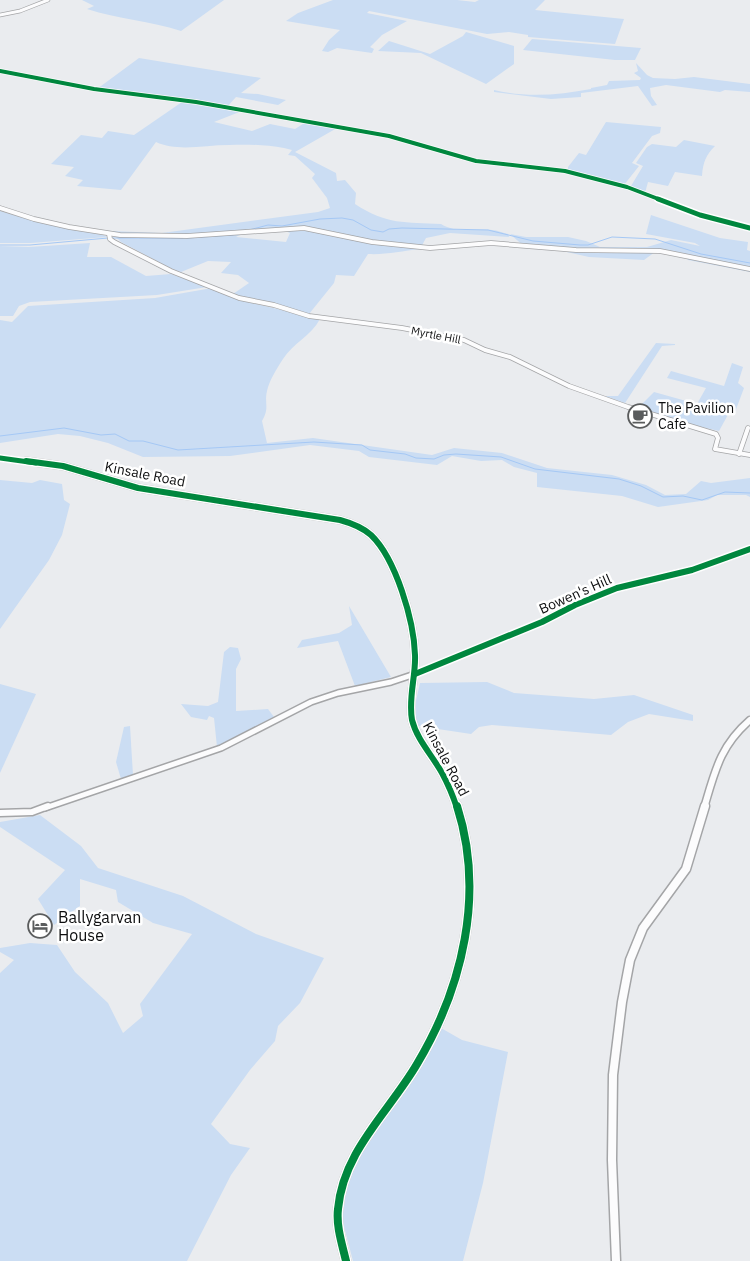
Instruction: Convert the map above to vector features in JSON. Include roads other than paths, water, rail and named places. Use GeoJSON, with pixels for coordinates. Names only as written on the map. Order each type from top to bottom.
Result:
{"type":"FeatureCollection","features":[{"type":"Feature","properties":{"kind":"main road","name":"Kinsale Road"},"geometry":{"type":"LineString","coordinates":[[0,458],[63,466],[126,485],[330,517],[358,526],[371,535],[381,546],[401,593],[413,637],[415,674],[411,708],[412,720],[415,730],[451,790],[461,820],[470,890],[468,926],[456,972],[433,1035],[415,1067],[357,1152],[346,1175],[338,1210],[339,1230],[346,1261]]}},
{"type":"Feature","properties":{"kind":"main road"},"geometry":{"type":"LineString","coordinates":[[616,1261],[612,1075],[630,960],[644,928],[686,869],[694,846],[707,792],[718,761],[735,733],[750,720]]}},
{"type":"Feature","properties":{"kind":"street"},"geometry":{"type":"LineString","coordinates":[[0,15],[48,0]]}},
{"type":"Feature","properties":{"kind":"street"},"geometry":{"type":"LineString","coordinates":[[0,72],[94,89],[204,103],[389,136],[476,160],[565,171],[627,187],[700,215],[750,228]]}},
{"type":"Feature","properties":{"kind":"street"},"geometry":{"type":"LineString","coordinates":[[0,208],[42,221],[109,237],[187,236],[246,231],[311,229],[378,243],[430,248],[491,243],[576,250],[660,251],[750,269]]}},
{"type":"Feature","properties":{"kind":"street","name":"Myrtle Hill"},"geometry":{"type":"LineString","coordinates":[[109,237],[171,271],[240,298],[274,305],[309,316],[402,328],[464,340],[485,350],[510,358],[569,386],[628,407],[716,434],[718,438],[715,449],[750,456]]}},
{"type":"Feature","properties":{"kind":"street"},"geometry":{"type":"LineString","coordinates":[[739,454],[748,428]]}},
{"type":"Feature","properties":{"kind":"street","name":"Bowen's Hill"},"geometry":{"type":"LineString","coordinates":[[0,813],[32,812],[221,748],[311,702],[338,693],[391,682],[415,674],[542,622],[575,605],[610,591],[640,581],[692,570],[750,549]]}},
{"type":"Feature","properties":{"kind":"waterway"},"geometry":{"type":"LineString","coordinates":[[249,230],[268,225],[282,226],[320,219],[342,218],[353,220],[371,230],[383,232],[389,229],[402,228],[488,230],[533,241],[580,245],[588,245],[612,237],[655,239],[701,254],[750,263]]}},
{"type":"Feature","properties":{"kind":"waterway"},"geometry":{"type":"LineString","coordinates":[[187,238],[233,235]]}},
{"type":"Feature","properties":{"kind":"waterway"},"geometry":{"type":"LineString","coordinates":[[0,245],[30,245],[108,238]]}},
{"type":"Feature","properties":{"kind":"waterway"},"geometry":{"type":"LineString","coordinates":[[112,238],[183,238]]}},
{"type":"Feature","properties":{"kind":"waterway"},"geometry":{"type":"LineString","coordinates":[[0,436],[64,428],[101,435],[115,434],[129,441],[143,441],[178,450],[314,442],[362,445],[370,450],[405,454],[416,458],[434,459],[444,455],[456,454],[501,457],[535,469],[619,479],[641,486],[663,497],[683,496],[702,500],[725,492],[750,493]]}},
{"type":"Feature","properties":{"kind":"place","name":"The Pavilion Cafe"},"geometry":{"type":"Point","coordinates":[640,416]}},
{"type":"Feature","properties":{"kind":"place","name":"Ballygarvan House"},"geometry":{"type":"Point","coordinates":[40,926]}}]}
